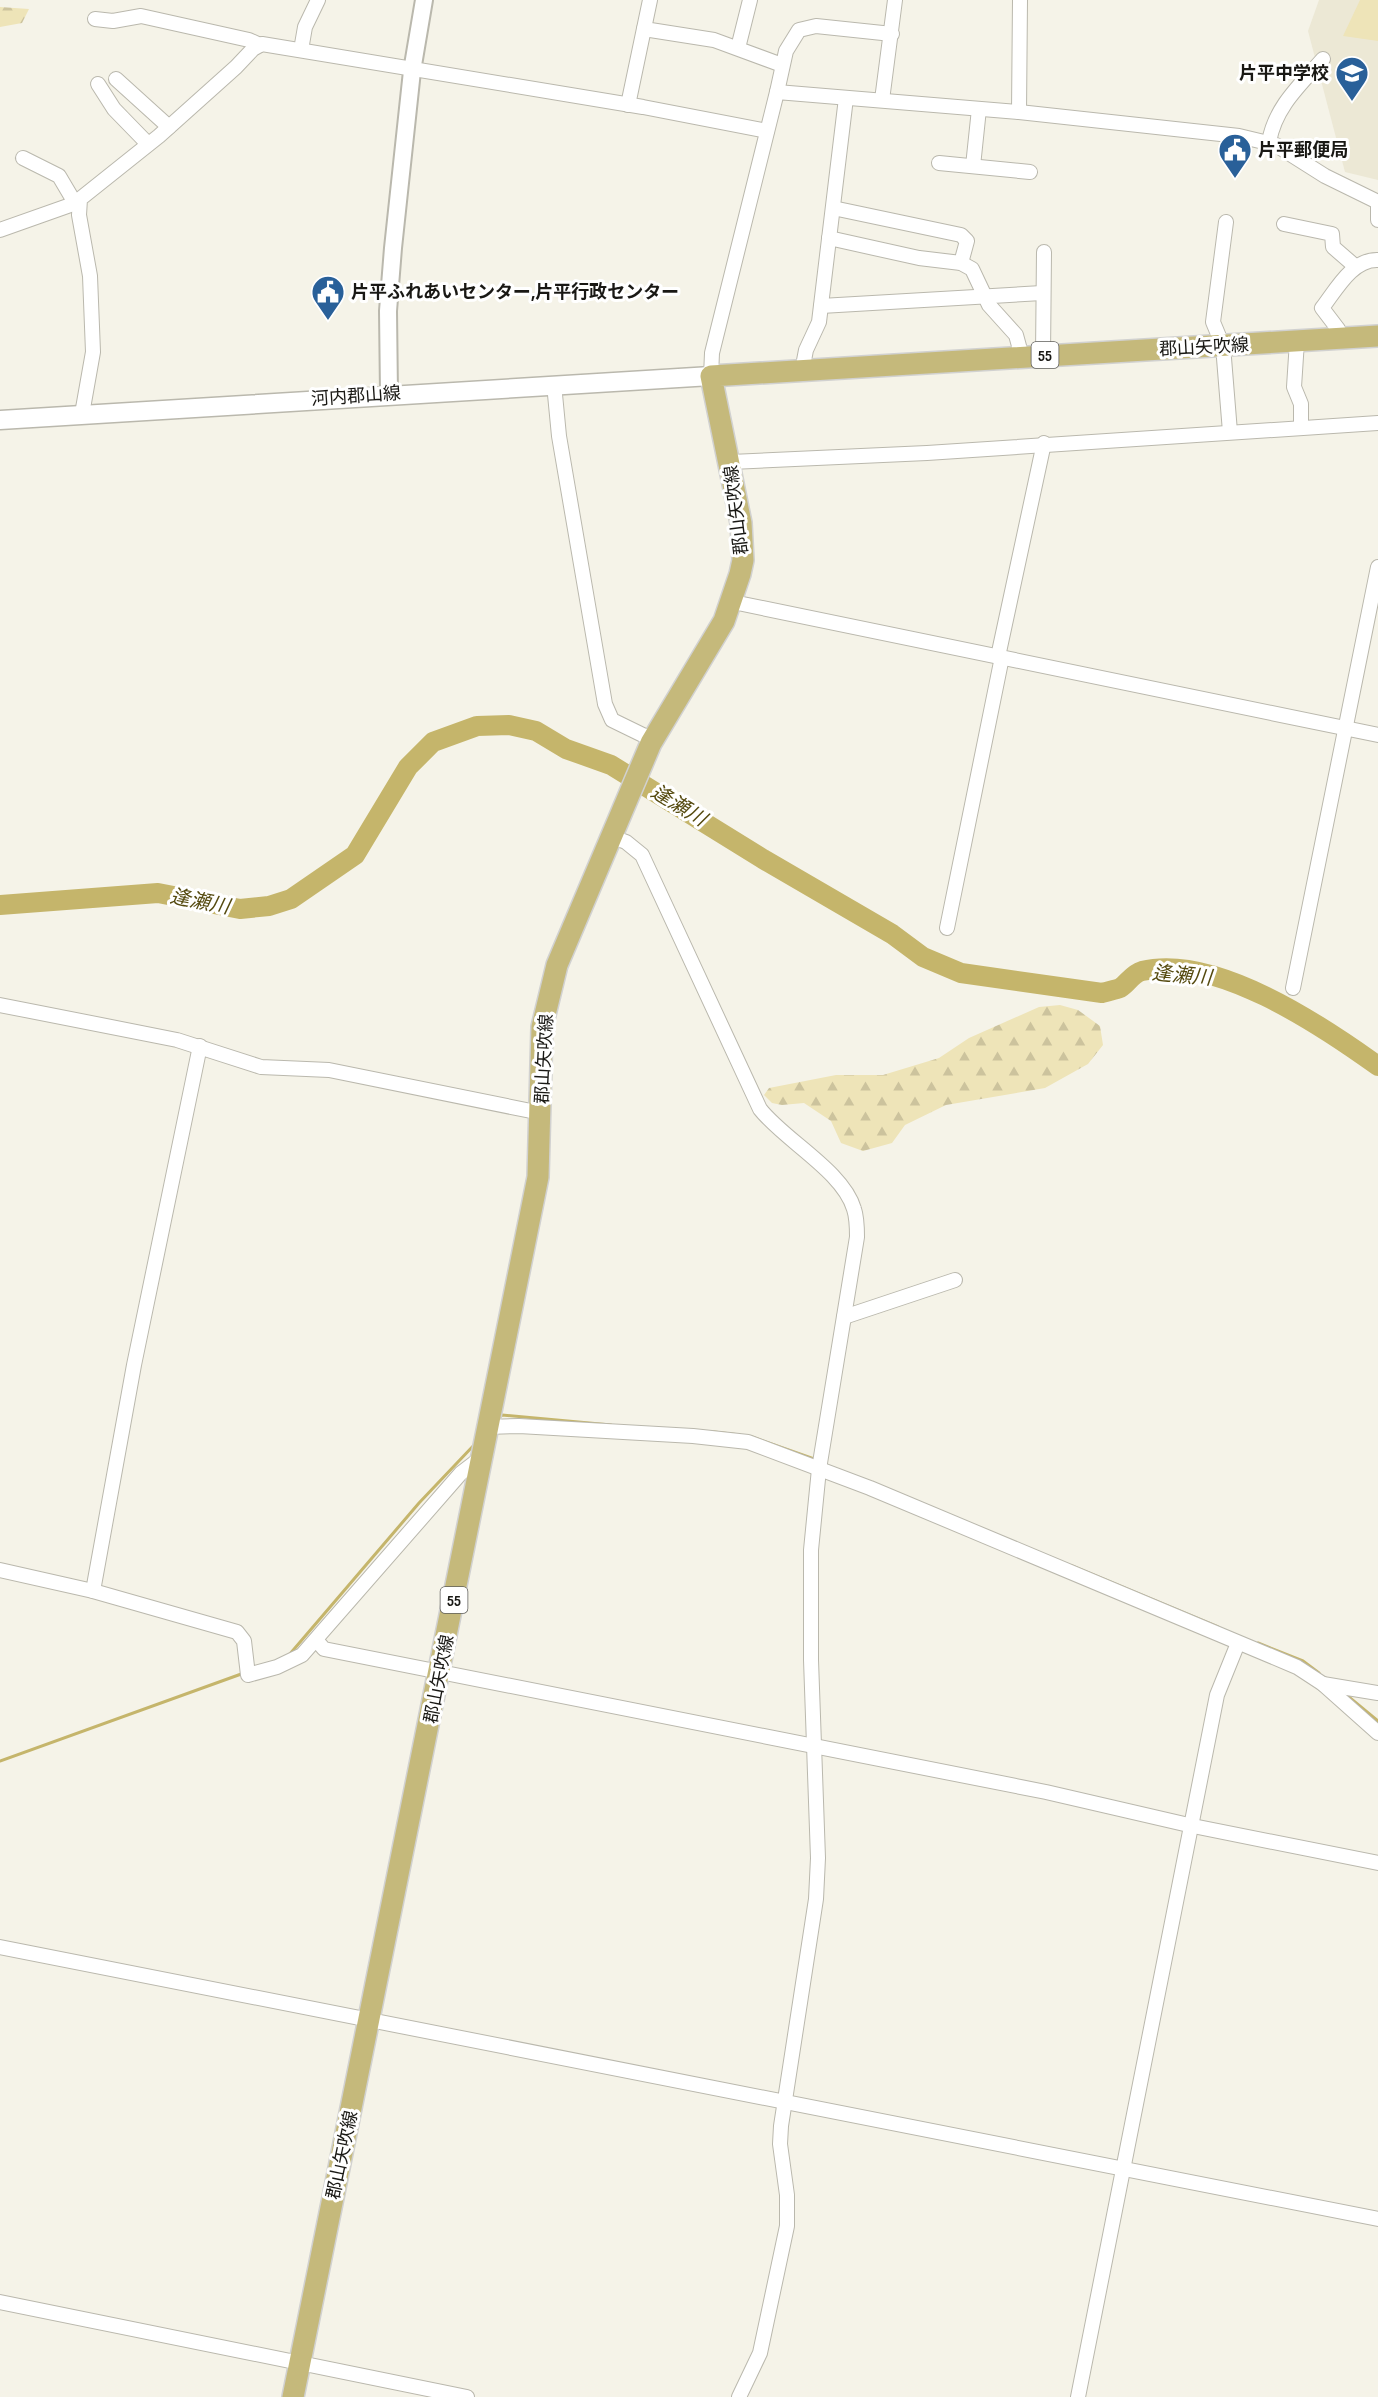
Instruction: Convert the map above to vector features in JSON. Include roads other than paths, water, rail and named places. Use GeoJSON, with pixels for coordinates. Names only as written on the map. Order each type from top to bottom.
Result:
{"type":"FeatureCollection","features":[{"type":"Feature","properties":{"kind":"main road","name":"郡山矢吹線"},"geometry":{"type":"LineString","coordinates":[[293,2397],[538,1177],[542,1027],[548,998],[566,941],[652,741],[715,638],[733,602],[743,561],[743,544],[731,462],[711,375],[1378,336]]}},
{"type":"Feature","properties":{"kind":"main road","name":"河内郡山線"},"geometry":{"type":"LineString","coordinates":[[0,420],[711,375]]}},
{"type":"Feature","properties":{"kind":"street"},"geometry":{"type":"LineString","coordinates":[[301,50],[305,27],[318,0]]}},
{"type":"Feature","properties":{"kind":"street"},"geometry":{"type":"LineString","coordinates":[[389,394],[388,311],[412,71],[424,0]]}},
{"type":"Feature","properties":{"kind":"street"},"geometry":{"type":"LineString","coordinates":[[628,105],[650,0]]}},
{"type":"Feature","properties":{"kind":"street"},"geometry":{"type":"LineString","coordinates":[[738,48],[750,0]]}},
{"type":"Feature","properties":{"kind":"street"},"geometry":{"type":"LineString","coordinates":[[882,100],[895,0]]}},
{"type":"Feature","properties":{"kind":"street"},"geometry":{"type":"LineString","coordinates":[[1019,112],[1020,0]]}},
{"type":"Feature","properties":{"kind":"street"},"geometry":{"type":"LineString","coordinates":[[95,19],[113,21],[141,16],[249,40],[260,45],[272,45],[412,71],[628,105],[767,131]]}},
{"type":"Feature","properties":{"kind":"street"},"geometry":{"type":"LineString","coordinates":[[711,375],[714,345],[782,64],[793,36],[799,30],[807,27],[892,34]]}},
{"type":"Feature","properties":{"kind":"street"},"geometry":{"type":"LineString","coordinates":[[644,29],[714,40],[748,54],[782,64]]}},
{"type":"Feature","properties":{"kind":"street"},"geometry":{"type":"LineString","coordinates":[[0,230],[77,203],[89,190],[169,127],[260,45]]}},
{"type":"Feature","properties":{"kind":"street"},"geometry":{"type":"LineString","coordinates":[[1269,142],[1271,129],[1285,101],[1323,59]]}},
{"type":"Feature","properties":{"kind":"street"},"geometry":{"type":"LineString","coordinates":[[116,79],[169,127]]}},
{"type":"Feature","properties":{"kind":"street"},"geometry":{"type":"LineString","coordinates":[[98,84],[114,108],[148,144]]}},
{"type":"Feature","properties":{"kind":"street"},"geometry":{"type":"LineString","coordinates":[[777,92],[1019,112],[1239,136],[1269,142],[1324,176],[1378,202],[1378,220]]}},
{"type":"Feature","properties":{"kind":"street"},"geometry":{"type":"LineString","coordinates":[[802,371],[808,345],[816,333],[846,98]]}},
{"type":"Feature","properties":{"kind":"street"},"geometry":{"type":"LineString","coordinates":[[973,166],[979,109]]}},
{"type":"Feature","properties":{"kind":"street"},"geometry":{"type":"LineString","coordinates":[[23,158],[59,176],[77,203],[90,276],[93,352],[82,414]]}},
{"type":"Feature","properties":{"kind":"street"},"geometry":{"type":"LineString","coordinates":[[939,163],[1030,172]]}},
{"type":"Feature","properties":{"kind":"street"},"geometry":{"type":"LineString","coordinates":[[833,208],[961,235],[967,241],[961,263]]}},
{"type":"Feature","properties":{"kind":"street"},"geometry":{"type":"LineString","coordinates":[[1227,222],[1213,322],[1223,346],[1230,432]]}},
{"type":"Feature","properties":{"kind":"street"},"geometry":{"type":"LineString","coordinates":[[1284,224],[1332,234],[1333,247],[1356,267]]}},
{"type":"Feature","properties":{"kind":"street"},"geometry":{"type":"LineString","coordinates":[[829,238],[919,258],[961,263],[976,272],[984,296],[1032,356]]}},
{"type":"Feature","properties":{"kind":"street"},"geometry":{"type":"LineString","coordinates":[[1032,356],[1042,293],[1044,252]]}},
{"type":"Feature","properties":{"kind":"street"},"geometry":{"type":"LineString","coordinates":[[1342,338],[1322,308],[1356,267],[1364,261],[1378,260]]}},
{"type":"Feature","properties":{"kind":"street"},"geometry":{"type":"LineString","coordinates":[[820,306],[1042,293]]}},
{"type":"Feature","properties":{"kind":"street"},"geometry":{"type":"LineString","coordinates":[[1298,341],[1294,387],[1301,404],[1301,427]]}},
{"type":"Feature","properties":{"kind":"street"},"geometry":{"type":"LineString","coordinates":[[554,384],[559,436],[605,704],[612,720],[652,741]]}},
{"type":"Feature","properties":{"kind":"street"},"geometry":{"type":"LineString","coordinates":[[731,462],[927,453],[1044,443],[1378,423]]}},
{"type":"Feature","properties":{"kind":"street"},"geometry":{"type":"LineString","coordinates":[[947,928],[1001,657],[999,652],[1044,443]]}},
{"type":"Feature","properties":{"kind":"street"},"geometry":{"type":"LineString","coordinates":[[1293,988],[1378,567]]}},
{"type":"Feature","properties":{"kind":"street"},"geometry":{"type":"LineString","coordinates":[[733,602],[1378,735]]}},
{"type":"Feature","properties":{"kind":"street"},"geometry":{"type":"LineString","coordinates":[[610,836],[626,842],[642,855],[760,1109],[770,1122],[829,1173],[854,1208],[858,1237],[819,1469],[811,1550],[818,1858],[816,1899],[780,2144],[787,2195],[787,2226],[760,2353],[739,2397]]}},
{"type":"Feature","properties":{"kind":"street"},"geometry":{"type":"LineString","coordinates":[[0,1005],[200,1046],[240,1062],[261,1067],[329,1070],[541,1113]]}},
{"type":"Feature","properties":{"kind":"street"},"geometry":{"type":"LineString","coordinates":[[93,1591],[134,1365],[200,1046]]}},
{"type":"Feature","properties":{"kind":"street"},"geometry":{"type":"LineString","coordinates":[[844,1317],[955,1280]]}},
{"type":"Feature","properties":{"kind":"street"},"geometry":{"type":"LineString","coordinates":[[488,1427],[519,1426],[748,1442],[819,1469],[1297,1667],[1323,1684],[1378,1733]]}},
{"type":"Feature","properties":{"kind":"street"},"geometry":{"type":"LineString","coordinates":[[0,1570],[93,1591],[237,1632],[244,1641],[248,1675],[293,1660],[317,1641],[461,1473],[482,1457]]}},
{"type":"Feature","properties":{"kind":"street"},"geometry":{"type":"LineString","coordinates":[[317,1641],[324,1649],[1046,1792],[1193,1826],[1378,1863]]}},
{"type":"Feature","properties":{"kind":"street"},"geometry":{"type":"LineString","coordinates":[[1078,2397],[1193,1826],[1217,1695],[1238,1643]]}},
{"type":"Feature","properties":{"kind":"street"},"geometry":{"type":"LineString","coordinates":[[1323,1684],[1378,1693]]}},
{"type":"Feature","properties":{"kind":"street"},"geometry":{"type":"LineString","coordinates":[[0,1947],[785,2100],[1378,2219]]}},
{"type":"Feature","properties":{"kind":"street"},"geometry":{"type":"LineString","coordinates":[[0,2302],[467,2397]]}},
{"type":"Feature","properties":{"kind":"waterway","name":"逢瀬川"},"geometry":{"type":"LineString","coordinates":[[0,905],[158,893],[240,909],[269,906],[291,899],[355,855],[408,767],[433,742],[477,726],[509,725],[536,731],[566,749],[611,765],[763,859],[892,934],[923,957],[961,973],[1102,993],[1120,988],[1135,974],[1142,971],[1170,968],[1201,972],[1266,996],[1327,1031],[1378,1066]]}},
{"type":"Feature","properties":{"kind":"waterway"},"geometry":{"type":"LineString","coordinates":[[500,1417],[502,1415],[611,1425]]}},
{"type":"Feature","properties":{"kind":"waterway"},"geometry":{"type":"LineString","coordinates":[[714,1432],[740,1435]]}},
{"type":"Feature","properties":{"kind":"waterway"},"geometry":{"type":"LineString","coordinates":[[752,1437],[817,1460]]}},
{"type":"Feature","properties":{"kind":"waterway"},"geometry":{"type":"LineString","coordinates":[[289,1655],[419,1503],[475,1444]]}},
{"type":"Feature","properties":{"kind":"waterway"},"geometry":{"type":"LineString","coordinates":[[1072,1566],[1218,1627]]}},
{"type":"Feature","properties":{"kind":"waterway"},"geometry":{"type":"LineString","coordinates":[[1258,1643],[1303,1661],[1319,1673]]}},
{"type":"Feature","properties":{"kind":"waterway"},"geometry":{"type":"LineString","coordinates":[[0,1761],[244,1673]]}},
{"type":"Feature","properties":{"kind":"waterway"},"geometry":{"type":"LineString","coordinates":[[1344,1693],[1378,1721]]}},
{"type":"Feature","properties":{"kind":"place","name":"片平中学校"},"geometry":{"type":"Point","coordinates":[1352,102]}},
{"type":"Feature","properties":{"kind":"place","name":"片平郵便局"},"geometry":{"type":"Point","coordinates":[1235,179]}},
{"type":"Feature","properties":{"kind":"place","name":"片平ふれあいセンター,片平行政センター"},"geometry":{"type":"Point","coordinates":[328,321]}}]}
